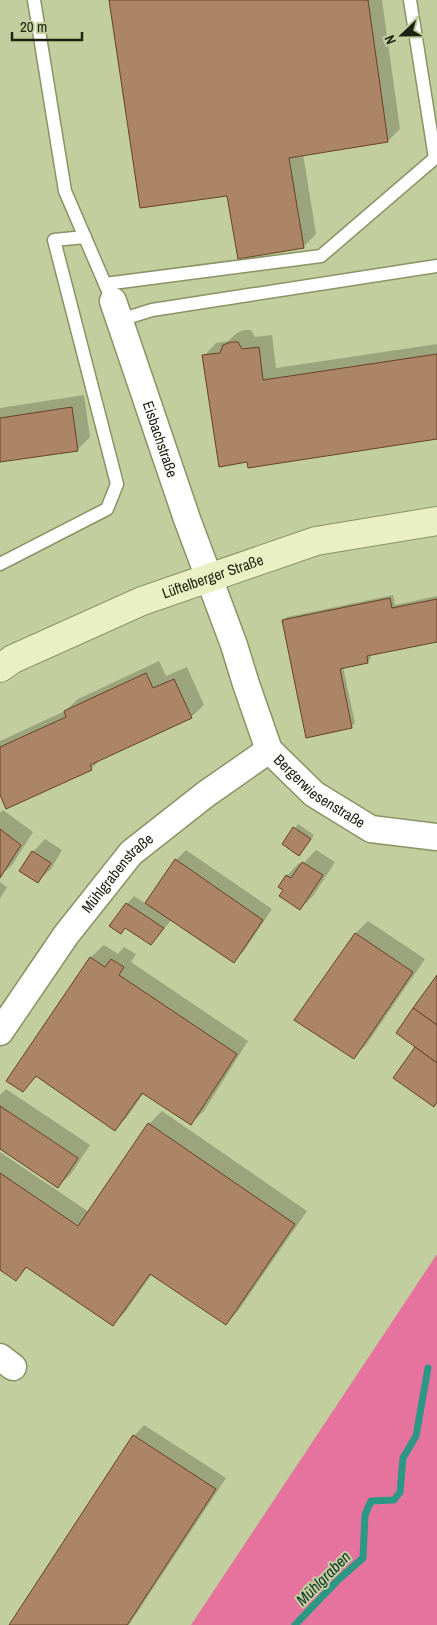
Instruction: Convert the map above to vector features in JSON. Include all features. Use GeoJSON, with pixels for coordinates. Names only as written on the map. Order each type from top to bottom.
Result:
{"type":"FeatureCollection","features":[{"type":"Feature","properties":{"kind":"main road","name":"Lüftelberger Straße"},"geometry":{"type":"LineString","coordinates":[[0,668],[13,659],[142,601],[316,541],[437,522]]}},
{"type":"Feature","properties":{"kind":"street","name":"Eisbachstraße"},"geometry":{"type":"LineString","coordinates":[[113,301],[187,519],[209,577]]}},
{"type":"Feature","properties":{"kind":"street","name":"Bergerwiesenstraße"},"geometry":{"type":"LineString","coordinates":[[209,577],[269,750],[314,794],[372,829],[437,837]]}},
{"type":"Feature","properties":{"kind":"street","name":"Mühlgrabenstraße"},"geometry":{"type":"LineString","coordinates":[[0,1032],[66,935],[131,852],[206,794],[269,750]]}},
{"type":"Feature","properties":{"kind":"lane"},"geometry":{"type":"LineString","coordinates":[[34,0],[65,191],[113,301]]}},
{"type":"Feature","properties":{"kind":"lane"},"geometry":{"type":"LineString","coordinates":[[113,301],[322,256],[435,158],[410,0]]}},
{"type":"Feature","properties":{"kind":"lane"},"geometry":{"type":"LineString","coordinates":[[0,564],[106,509],[117,484],[54,240],[85,238]]}},
{"type":"Feature","properties":{"kind":"lane"},"geometry":{"type":"LineString","coordinates":[[113,301],[152,310],[437,266]]}},
{"type":"Feature","properties":{"kind":"shaded area"},"geometry":{"type":"Polygon","coordinates":[[[437,1254],[437,1625],[191,1625],[437,1254]]]}},
{"type":"Feature","properties":{"kind":"building"},"geometry":{"type":"Polygon","coordinates":[[[109,0],[368,0],[388,142],[289,158],[304,248],[238,259],[227,196],[140,208],[109,0]]]}},
{"type":"Feature","properties":{"kind":"building"},"geometry":{"type":"Polygon","coordinates":[[[238,342],[242,349],[259,347],[263,380],[437,354],[437,439],[248,468],[247,462],[219,467],[202,355],[220,353],[223,345],[238,342]]]}},
{"type":"Feature","properties":{"kind":"building"},"geometry":{"type":"Polygon","coordinates":[[[72,407],[78,451],[0,462],[0,418],[72,407]]]}},
{"type":"Feature","properties":{"kind":"building"},"geometry":{"type":"Polygon","coordinates":[[[390,598],[392,608],[437,599],[437,642],[367,656],[368,663],[340,669],[352,728],[306,738],[282,620],[390,598]]]}},
{"type":"Feature","properties":{"kind":"building"},"geometry":{"type":"Polygon","coordinates":[[[146,673],[153,688],[174,679],[192,718],[90,765],[92,770],[6,809],[0,795],[0,747],[66,717],[64,711],[146,673]]]}},
{"type":"Feature","properties":{"kind":"building"},"geometry":{"type":"Polygon","coordinates":[[[293,827],[311,839],[299,856],[282,844],[293,827]]]}},
{"type":"Feature","properties":{"kind":"building"},"geometry":{"type":"Polygon","coordinates":[[[0,829],[21,845],[0,878],[0,829]]]}},
{"type":"Feature","properties":{"kind":"building"},"geometry":{"type":"Polygon","coordinates":[[[32,851],[51,863],[38,883],[19,871],[32,851]]]}},
{"type":"Feature","properties":{"kind":"building"},"geometry":{"type":"Polygon","coordinates":[[[175,859],[263,920],[234,963],[145,903],[175,859]]]}},
{"type":"Feature","properties":{"kind":"building"},"geometry":{"type":"Polygon","coordinates":[[[302,862],[323,875],[300,910],[279,896],[283,890],[278,887],[286,875],[291,878],[302,862]]]}},
{"type":"Feature","properties":{"kind":"building"},"geometry":{"type":"Polygon","coordinates":[[[126,903],[164,928],[151,945],[125,928],[121,934],[109,926],[126,903]]]}},
{"type":"Feature","properties":{"kind":"building"},"geometry":{"type":"Polygon","coordinates":[[[355,933],[413,972],[354,1059],[294,1020],[355,933]]]}},
{"type":"Feature","properties":{"kind":"building"},"geometry":{"type":"Polygon","coordinates":[[[90,957],[105,967],[111,959],[124,967],[119,975],[237,1054],[191,1125],[142,1093],[115,1131],[36,1076],[23,1092],[6,1081],[90,957]]]}},
{"type":"Feature","properties":{"kind":"building"},"geometry":{"type":"Polygon","coordinates":[[[437,975],[437,1025],[413,1008],[437,975]]]}},
{"type":"Feature","properties":{"kind":"building"},"geometry":{"type":"Polygon","coordinates":[[[413,1008],[437,1025],[437,1063],[396,1033],[413,1008]]]}},
{"type":"Feature","properties":{"kind":"building"},"geometry":{"type":"Polygon","coordinates":[[[415,1047],[437,1063],[437,1102],[434,1107],[393,1078],[415,1047]]]}},
{"type":"Feature","properties":{"kind":"building"},"geometry":{"type":"Polygon","coordinates":[[[0,1106],[78,1158],[58,1188],[0,1149],[0,1106]]]}},
{"type":"Feature","properties":{"kind":"building"},"geometry":{"type":"Polygon","coordinates":[[[148,1123],[295,1224],[226,1325],[150,1274],[113,1326],[26,1267],[16,1281],[0,1270],[0,1173],[78,1226],[148,1123]]]}},
{"type":"Feature","properties":{"kind":"building"},"geometry":{"type":"Polygon","coordinates":[[[133,1435],[216,1489],[127,1625],[9,1625],[133,1435]]]}},
{"type":"Feature","properties":{"kind":"waterway","name":"Mühlgraben"},"geometry":{"type":"LineString","coordinates":[[295,1625],[339,1579],[363,1558],[365,1515],[371,1501],[394,1500],[400,1492],[403,1458],[416,1436],[428,1368]]}}]}
